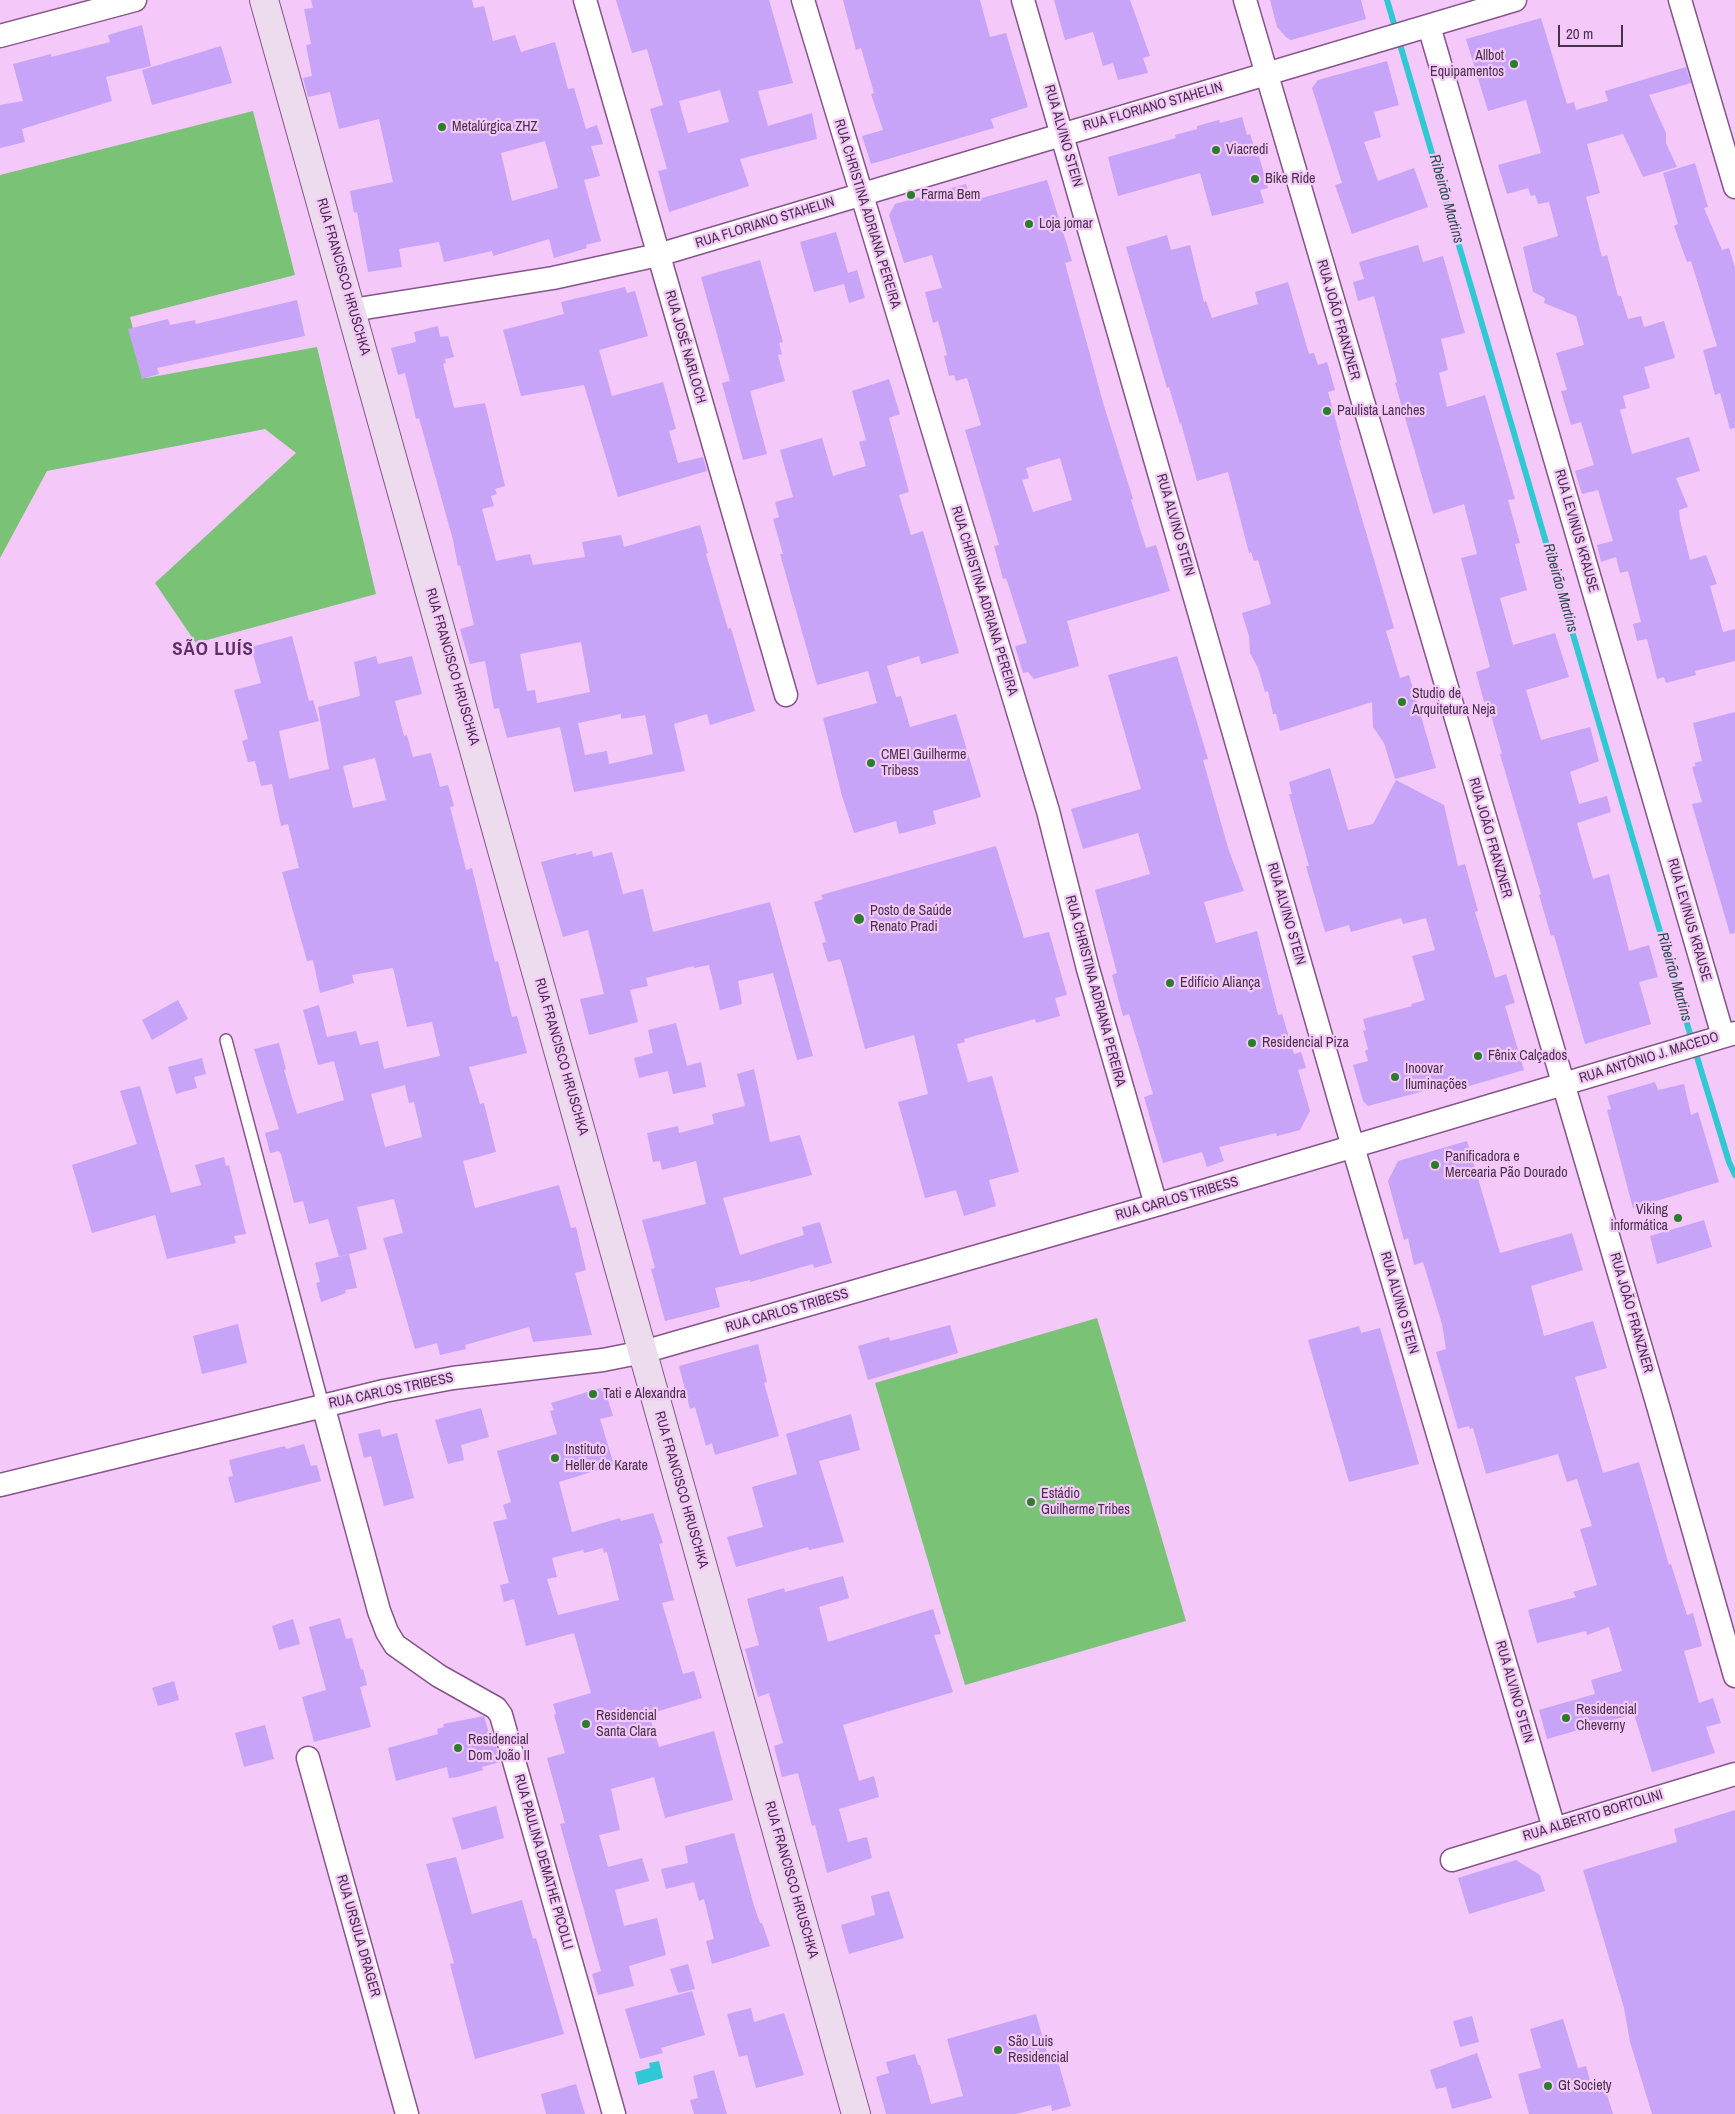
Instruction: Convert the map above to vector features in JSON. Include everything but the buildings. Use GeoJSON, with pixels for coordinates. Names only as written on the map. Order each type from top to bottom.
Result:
{"type":"FeatureCollection","features":[{"type":"Feature","properties":{"kind":"main road","name":"RUA FRANCISCO HRUSCHKA"},"geometry":{"type":"LineString","coordinates":[[264,0],[856,2114]]}},
{"type":"Feature","properties":{"kind":"street"},"geometry":{"type":"LineString","coordinates":[[0,36],[135,0]]}},
{"type":"Feature","properties":{"kind":"street","name":"RUA JOSÉ NARLOCH"},"geometry":{"type":"LineString","coordinates":[[585,0],[786,695]]}},
{"type":"Feature","properties":{"kind":"street","name":"RUA CHRISTINA ADRIANA PEREIRA"},"geometry":{"type":"LineString","coordinates":[[803,0],[1048,811],[1088,969],[1156,1205]]}},
{"type":"Feature","properties":{"kind":"street","name":"RUA ALVINO STEIN"},"geometry":{"type":"LineString","coordinates":[[1023,0],[1063,133],[1353,1146],[1554,1828]]}},
{"type":"Feature","properties":{"kind":"street","name":"RUA JOÃO FRANZNER"},"geometry":{"type":"LineString","coordinates":[[1245,0],[1562,1084],[1653,1388],[1735,1676]]}},
{"type":"Feature","properties":{"kind":"street","name":"RUA FLORIANO STAHELIN"},"geometry":{"type":"LineString","coordinates":[[352,310],[553,278],[658,255],[1514,0]]}},
{"type":"Feature","properties":{"kind":"street"},"geometry":{"type":"LineString","coordinates":[[1680,0],[1735,187]]}},
{"type":"Feature","properties":{"kind":"street","name":"RUA LEVINUS KRAUSE"},"geometry":{"type":"LineString","coordinates":[[1421,28],[1722,1036]]}},
{"type":"Feature","properties":{"kind":"street","name":"RUA ANTÔNIO J. MACEDO"},"geometry":{"type":"LineString","coordinates":[[1562,1084],[1722,1036]]}},
{"type":"Feature","properties":{"kind":"street","name":"RUA CARLOS TRIBESS"},"geometry":{"type":"LineString","coordinates":[[0,1485],[324,1405],[453,1378],[602,1360],[643,1352],[1156,1205],[1562,1084]]}},
{"type":"Feature","properties":{"kind":"street","name":"RUA PAULINA DEMATHE PICOLLI"},"geometry":{"type":"LineString","coordinates":[[324,1405],[377,1602],[387,1632],[394,1645],[439,1676],[496,1708],[502,1716],[614,2114]]}},
{"type":"Feature","properties":{"kind":"street","name":"RUA URSULA DRAGER"},"geometry":{"type":"LineString","coordinates":[[308,1758],[407,2114]]}},
{"type":"Feature","properties":{"kind":"street","name":"RUA ALBERTO BORTOLINI"},"geometry":{"type":"LineString","coordinates":[[1452,1860],[1735,1774]]}},
{"type":"Feature","properties":{"kind":"lane"},"geometry":{"type":"LineString","coordinates":[[226,1040],[324,1405]]}},
{"type":"Feature","properties":{"kind":"shaded area"},"geometry":{"type":"Polygon","coordinates":[[[253,111],[295,275],[130,317],[146,378],[317,347],[376,594],[196,643],[155,583],[296,453],[265,429],[47,471],[0,558],[0,175],[253,111]]]}},
{"type":"Feature","properties":{"kind":"shaded area","name":"Estádio Guilherme Tribes"},"geometry":{"type":"Polygon","coordinates":[[[1097,1318],[1186,1621],[965,1685],[875,1383],[1097,1318]]]}},
{"type":"Feature","properties":{"kind":"shaded area"},"geometry":{"type":"Polygon","coordinates":[[[659,2061],[663,2078],[638,2085],[635,2072],[650,2068],[649,2063],[659,2061]]]}},
{"type":"Feature","properties":{"kind":"waterway","name":"Ribeirão Martins"},"geometry":{"type":"LineString","coordinates":[[1387,0],[1693,1044],[1729,1162],[1735,1175]]}},
{"type":"Feature","properties":{"kind":"place","name":"Allbot Equipamentos"},"geometry":{"type":"Point","coordinates":[1514,64]}},
{"type":"Feature","properties":{"kind":"place","name":"Metalúrgica ZHZ"},"geometry":{"type":"Point","coordinates":[442,127]}},
{"type":"Feature","properties":{"kind":"place","name":"Viacredi"},"geometry":{"type":"Point","coordinates":[1216,150]}},
{"type":"Feature","properties":{"kind":"place","name":"Bike Ride"},"geometry":{"type":"Point","coordinates":[1255,179]}},
{"type":"Feature","properties":{"kind":"place","name":"Farma Bem"},"geometry":{"type":"Point","coordinates":[911,195]}},
{"type":"Feature","properties":{"kind":"place","name":"Loja jomar"},"geometry":{"type":"Point","coordinates":[1029,224]}},
{"type":"Feature","properties":{"kind":"place","name":"Paulista Lanches"},"geometry":{"type":"Point","coordinates":[1327,411]}},
{"type":"Feature","properties":{"kind":"place","name":"Studio de Arquitetura Neja"},"geometry":{"type":"Point","coordinates":[1402,702]}},
{"type":"Feature","properties":{"kind":"place","name":"CMEI Guilherme Tribess"},"geometry":{"type":"Point","coordinates":[871,763]}},
{"type":"Feature","properties":{"kind":"place","name":"Posto de Saúde Renato Pradi"},"geometry":{"type":"Point","coordinates":[859,919]}},
{"type":"Feature","properties":{"kind":"place","name":"Edifício Aliança"},"geometry":{"type":"Point","coordinates":[1170,983]}},
{"type":"Feature","properties":{"kind":"place","name":"Residencial Piza"},"geometry":{"type":"Point","coordinates":[1252,1043]}},
{"type":"Feature","properties":{"kind":"place","name":"Fênix Calçados"},"geometry":{"type":"Point","coordinates":[1478,1056]}},
{"type":"Feature","properties":{"kind":"place","name":"Inoovar Iluminações"},"geometry":{"type":"Point","coordinates":[1395,1077]}},
{"type":"Feature","properties":{"kind":"place","name":"Panificadora e Mercearia Pão Dourado"},"geometry":{"type":"Point","coordinates":[1435,1165]}},
{"type":"Feature","properties":{"kind":"place","name":"Viking informática"},"geometry":{"type":"Point","coordinates":[1678,1218]}},
{"type":"Feature","properties":{"kind":"place","name":"Tati e Alexandra"},"geometry":{"type":"Point","coordinates":[593,1394]}},
{"type":"Feature","properties":{"kind":"place","name":"Instituto Heller de Karate"},"geometry":{"type":"Point","coordinates":[555,1458]}},
{"type":"Feature","properties":{"kind":"place","name":"Estádio Guilherme Tribes"},"geometry":{"type":"Point","coordinates":[1031,1502]}},
{"type":"Feature","properties":{"kind":"place","name":"Residencial Cheverny"},"geometry":{"type":"Point","coordinates":[1566,1718]}},
{"type":"Feature","properties":{"kind":"place","name":"Residencial Santa Clara"},"geometry":{"type":"Point","coordinates":[586,1724]}},
{"type":"Feature","properties":{"kind":"place","name":"Residencial Dom João II"},"geometry":{"type":"Point","coordinates":[458,1748]}},
{"type":"Feature","properties":{"kind":"place","name":"São Luis Residencial"},"geometry":{"type":"Point","coordinates":[998,2050]}},
{"type":"Feature","properties":{"kind":"place","name":"Gt Society"},"geometry":{"type":"Point","coordinates":[1548,2086]}},
{"type":"Feature","properties":{"kind":"district","name":"SÃO LUÍS"},"geometry":{"type":"Point","coordinates":[213,650]}}]}
